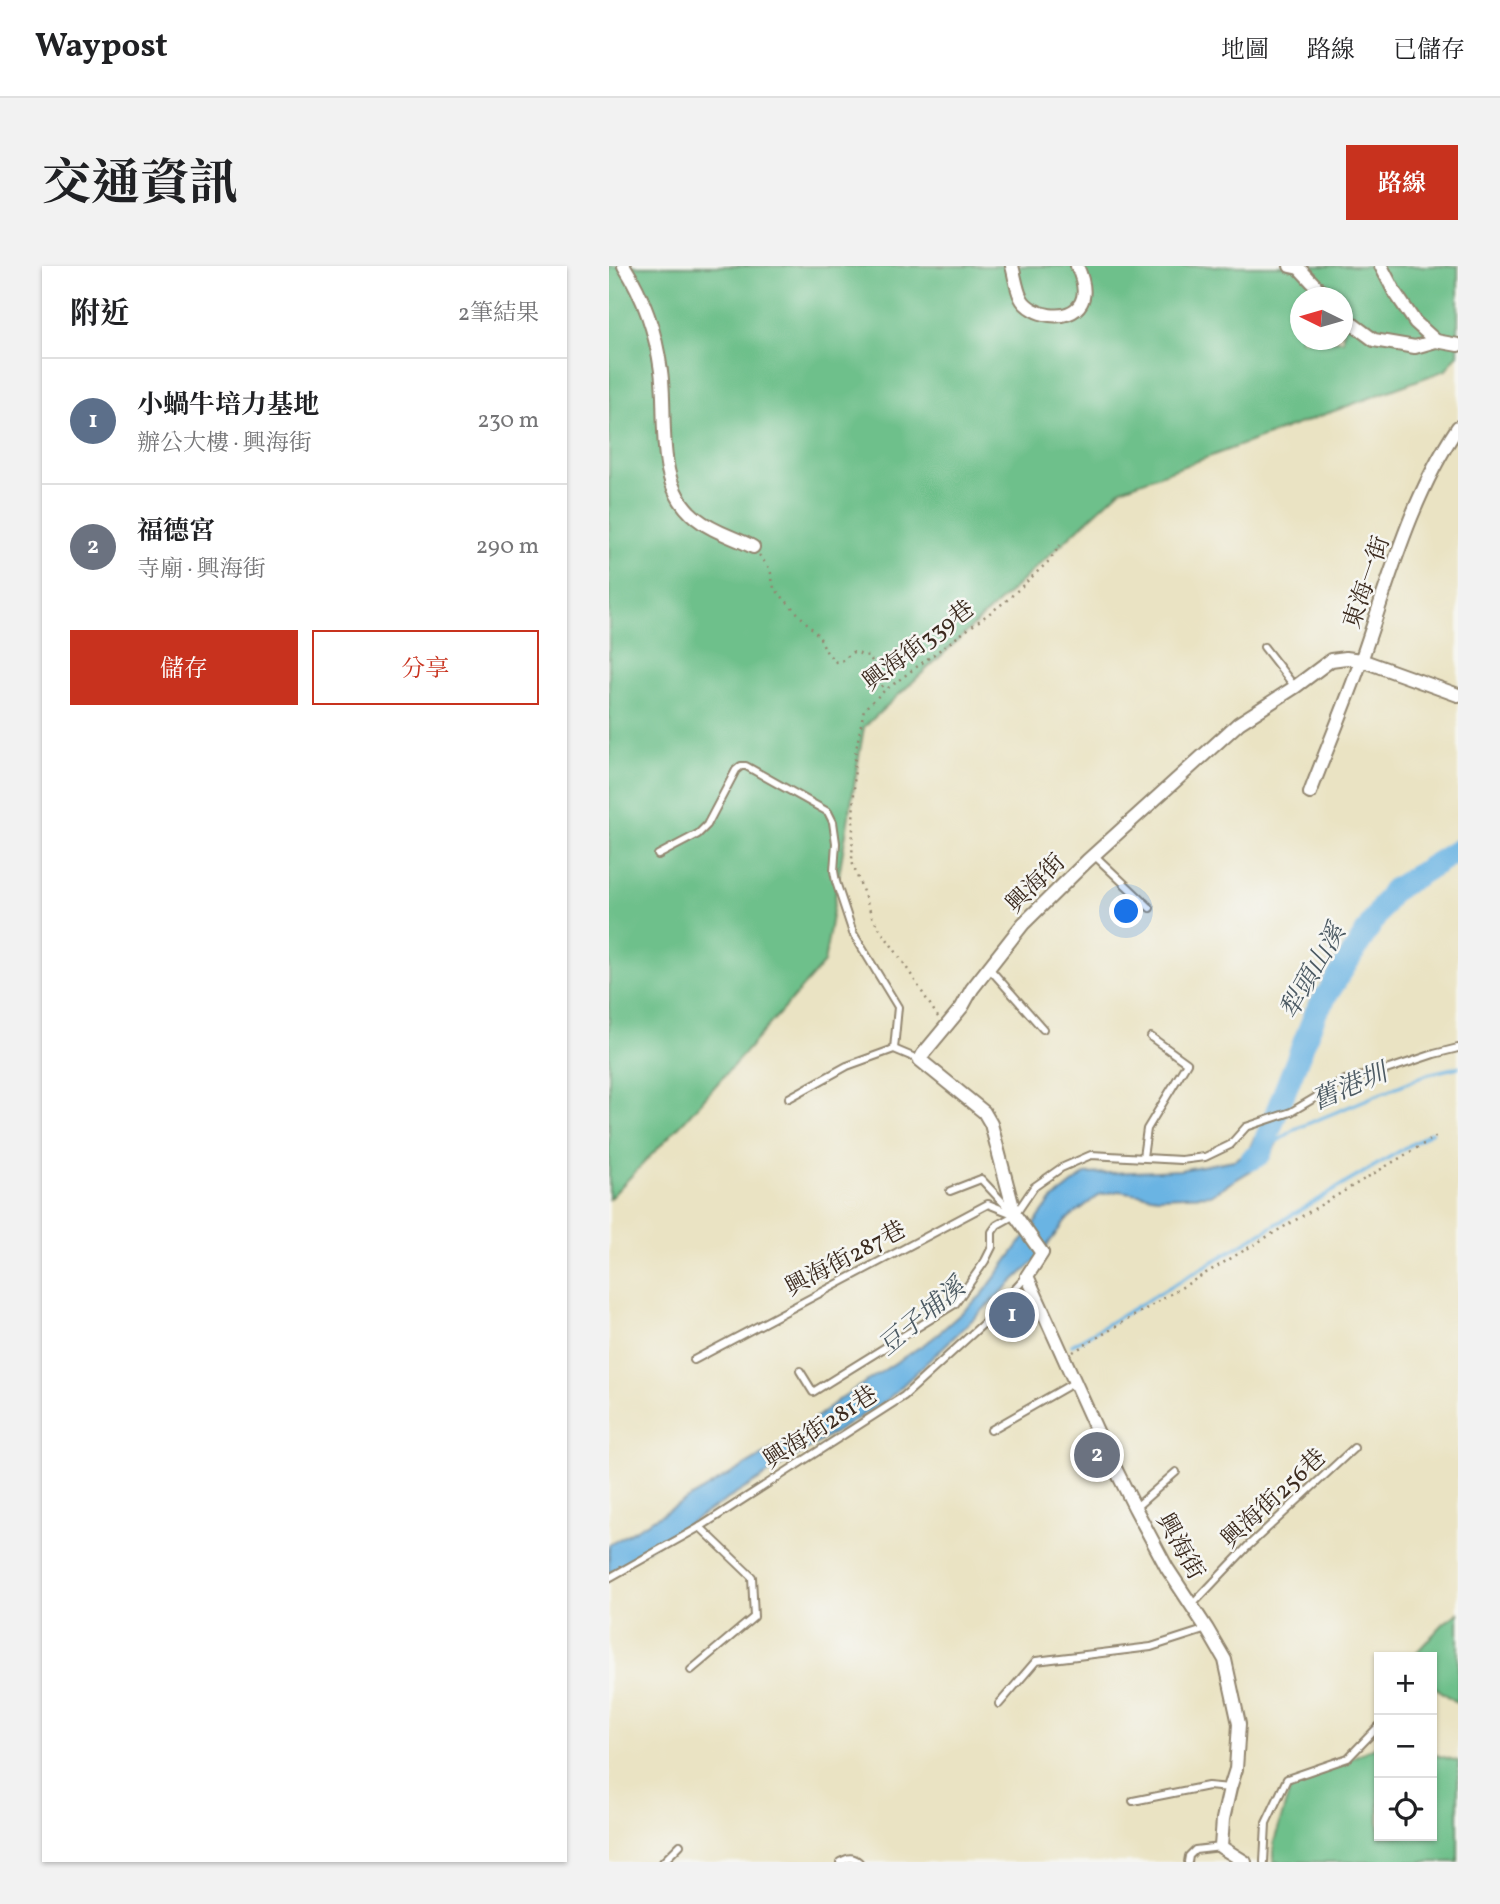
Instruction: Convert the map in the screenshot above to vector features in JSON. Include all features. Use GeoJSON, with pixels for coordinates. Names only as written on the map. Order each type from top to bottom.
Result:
{"type":"FeatureCollection","features":[{"type":"Feature","properties":{"kind":"street"},"geometry":{"type":"LineString","coordinates":[[624,266],[643,299],[654,334],[661,372],[669,476],[679,498],[694,517],[726,536],[753,547]]}},
{"type":"Feature","properties":{"kind":"street"},"geometry":{"type":"LineString","coordinates":[[1012,266],[1021,300],[1044,315],[1060,315],[1072,312],[1081,304],[1084,291],[1077,266]]}},
{"type":"Feature","properties":{"kind":"street"},"geometry":{"type":"LineString","coordinates":[[1290,266],[1299,268],[1317,287]]}},
{"type":"Feature","properties":{"kind":"street"},"geometry":{"type":"LineString","coordinates":[[1381,266],[1415,323],[1436,341]]}},
{"type":"Feature","properties":{"kind":"street"},"geometry":{"type":"LineString","coordinates":[[1353,325],[1374,340],[1415,347],[1436,341],[1458,345]]}},
{"type":"Feature","properties":{"kind":"street","name":"東海一街"},"geometry":{"type":"LineString","coordinates":[[1458,427],[1432,469],[1383,593],[1361,660],[1458,695]]}},
{"type":"Feature","properties":{"kind":"street","name":"興海街"},"geometry":{"type":"LineString","coordinates":[[920,1060],[1023,924],[1094,855],[1239,723],[1331,660],[1361,660]]}},
{"type":"Feature","properties":{"kind":"street"},"geometry":{"type":"LineString","coordinates":[[1310,793],[1361,660]]}},
{"type":"Feature","properties":{"kind":"street"},"geometry":{"type":"LineString","coordinates":[[920,1060],[984,1112],[991,1124],[1015,1215],[1042,1253],[1027,1276]]}},
{"type":"Feature","properties":{"kind":"street","name":"興海街"},"geometry":{"type":"LineString","coordinates":[[1027,1276],[1101,1440],[1135,1507],[1167,1568],[1225,1660],[1239,1724],[1236,1769],[1223,1819],[1221,1847]]}},
{"type":"Feature","properties":{"kind":"street"},"geometry":{"type":"LineString","coordinates":[[1221,1847],[1245,1862]]}},
{"type":"Feature","properties":{"kind":"lane"},"geometry":{"type":"LineString","coordinates":[[1264,647],[1295,687]]}},
{"type":"Feature","properties":{"kind":"lane"},"geometry":{"type":"LineString","coordinates":[[658,856],[698,835],[707,825],[736,770],[741,766],[746,766],[828,812],[833,822],[836,843],[836,882],[853,933],[898,1007],[894,1049]]}},
{"type":"Feature","properties":{"kind":"lane"},"geometry":{"type":"LineString","coordinates":[[1094,855],[1150,908]]}},
{"type":"Feature","properties":{"kind":"lane"},"geometry":{"type":"LineString","coordinates":[[989,968],[1043,1029]]}},
{"type":"Feature","properties":{"kind":"lane"},"geometry":{"type":"LineString","coordinates":[[1143,1157],[1147,1129],[1187,1063],[1151,1037]]}},
{"type":"Feature","properties":{"kind":"lane"},"geometry":{"type":"LineString","coordinates":[[800,1371],[813,1392],[955,1304],[985,1261],[992,1247],[992,1232],[1015,1215],[1034,1187],[1061,1168],[1091,1155],[1181,1160],[1205,1157],[1230,1145],[1247,1127],[1291,1112],[1345,1080],[1458,1048]]}},
{"type":"Feature","properties":{"kind":"lane"},"geometry":{"type":"LineString","coordinates":[[789,1098],[847,1066],[894,1049],[920,1060]]}},
{"type":"Feature","properties":{"kind":"lane"},"geometry":{"type":"LineString","coordinates":[[950,1191],[981,1179],[1015,1215]]}},
{"type":"Feature","properties":{"kind":"lane","name":"興海街287巷"},"geometry":{"type":"LineString","coordinates":[[694,1360],[988,1204],[1015,1215]]}},
{"type":"Feature","properties":{"kind":"lane","name":"興海街281巷"},"geometry":{"type":"LineString","coordinates":[[609,1578],[700,1527],[904,1396],[984,1323],[1027,1276]]}},
{"type":"Feature","properties":{"kind":"lane"},"geometry":{"type":"LineString","coordinates":[[992,1430],[1076,1382]]}},
{"type":"Feature","properties":{"kind":"lane","name":"興海街256巷"},"geometry":{"type":"LineString","coordinates":[[1191,1607],[1248,1546],[1354,1448]]}},
{"type":"Feature","properties":{"kind":"lane"},"geometry":{"type":"LineString","coordinates":[[1135,1507],[1176,1472]]}},
{"type":"Feature","properties":{"kind":"lane"},"geometry":{"type":"LineString","coordinates":[[691,1670],[754,1617],[752,1577],[700,1527]]}},
{"type":"Feature","properties":{"kind":"lane"},"geometry":{"type":"LineString","coordinates":[[999,1704],[1036,1661],[1151,1647],[1207,1629]]}},
{"type":"Feature","properties":{"kind":"lane"},"geometry":{"type":"LineString","coordinates":[[1264,1862],[1266,1823],[1287,1779],[1348,1758],[1374,1731]]}},
{"type":"Feature","properties":{"kind":"lane"},"geometry":{"type":"LineString","coordinates":[[1133,1801],[1208,1786],[1230,1788]]}},
{"type":"Feature","properties":{"kind":"lane"},"geometry":{"type":"LineString","coordinates":[[663,1862],[680,1845]]}},
{"type":"Feature","properties":{"kind":"lane"},"geometry":{"type":"LineString","coordinates":[[1188,1862],[1189,1856],[1195,1850],[1221,1847]]}},
{"type":"Feature","properties":{"kind":"lane"},"geometry":{"type":"LineString","coordinates":[[840,1862],[849,1857],[859,1862]]}},
{"type":"Feature","properties":{"kind":"path","name":"興海街339巷"},"geometry":{"type":"LineString","coordinates":[[945,1028],[873,919],[852,862],[855,755],[864,709],[884,691],[1006,601],[1049,561],[1060,545]]}},
{"type":"Feature","properties":{"kind":"path"},"geometry":{"type":"LineString","coordinates":[[753,547],[769,569],[774,588],[819,636],[836,662],[844,660],[852,652],[868,656],[884,691]]}},
{"type":"Feature","properties":{"kind":"path"},"geometry":{"type":"LineString","coordinates":[[1065,1357],[1437,1136]]}},
{"type":"Feature","properties":{"kind":"green space"},"geometry":{"type":"Polygon","coordinates":[[[609,266],[1458,266],[1458,354],[1446,370],[1121,489],[864,727],[824,963],[685,1120],[609,1199],[609,266]]]}},
{"type":"Feature","properties":{"kind":"green space"},"geometry":{"type":"Polygon","coordinates":[[[1458,1613],[1458,1703],[1437,1688],[1437,1652],[1417,1652],[1444,1623],[1458,1613]]]}},
{"type":"Feature","properties":{"kind":"green space"},"geometry":{"type":"Polygon","coordinates":[[[1374,1747],[1374,1841],[1437,1841],[1437,1755],[1458,1761],[1458,1862],[1274,1862],[1274,1842],[1291,1786],[1374,1747]]]}},
{"type":"Feature","properties":{"kind":"water","name":"豆子埔溪"},"geometry":{"type":"Polygon","coordinates":[[[1272,1133],[1279,1139],[1267,1161],[1210,1195],[1158,1197],[1119,1191],[1099,1195],[1066,1220],[1038,1258],[887,1400],[609,1573],[609,1545],[787,1441],[841,1398],[932,1339],[982,1295],[1051,1201],[1085,1174],[1180,1170],[1234,1160],[1248,1152],[1254,1138],[1272,1133]]]}},
{"type":"Feature","properties":{"kind":"building"},"geometry":{"type":"Polygon","coordinates":[[[1016,1301],[1026,1321],[1009,1330],[1001,1313],[1016,1301]]]}},
{"type":"Feature","properties":{"kind":"waterway","name":"犁頭山溪"},"geometry":{"type":"LineString","coordinates":[[1252,1159],[1260,1154],[1316,1012],[1392,891],[1458,850]]}},
{"type":"Feature","properties":{"kind":"waterway","name":"舊港圳"},"geometry":{"type":"LineString","coordinates":[[1276,1142],[1295,1129],[1428,1074],[1458,1067]]}},
{"type":"Feature","properties":{"kind":"waterway"},"geometry":{"type":"LineString","coordinates":[[1072,1345],[1432,1132]]}},
{"type":"Feature","properties":{"kind":"place","name":"小蝸牛培力基地"},"geometry":{"type":"Point","coordinates":[1012,1315]}},
{"type":"Feature","properties":{"kind":"place","name":"福德宮"},"geometry":{"type":"Point","coordinates":[1097,1455]}}]}
